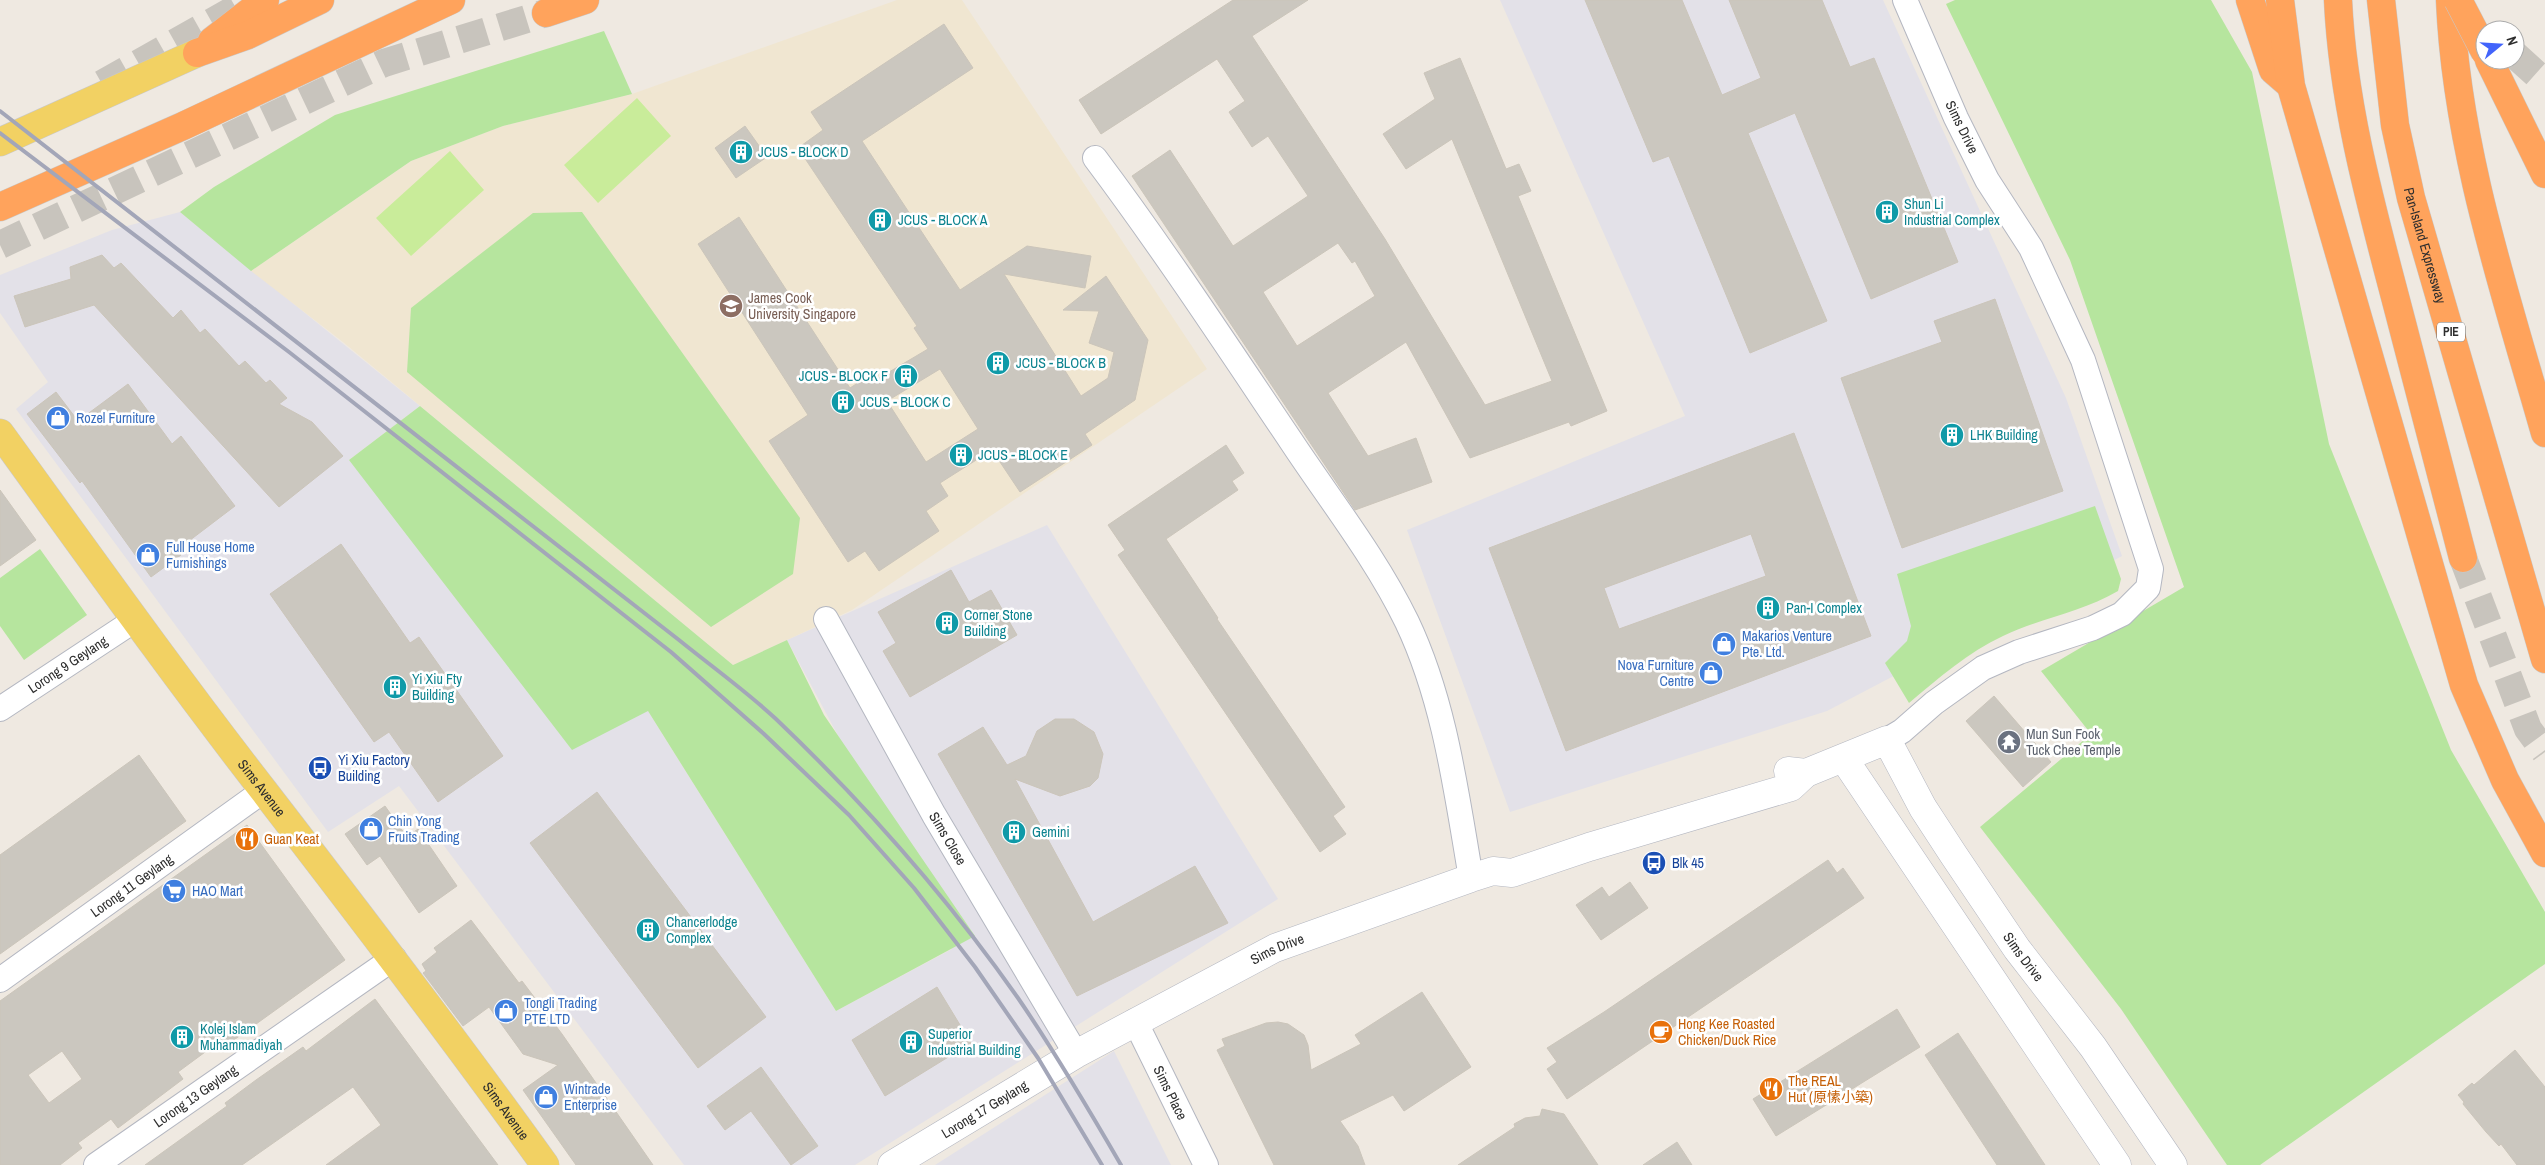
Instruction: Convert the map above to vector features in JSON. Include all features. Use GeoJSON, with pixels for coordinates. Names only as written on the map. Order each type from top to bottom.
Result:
{"type":"FeatureCollection","features":[{"type":"Feature","properties":{"kind":"highway"},"geometry":{"type":"LineString","coordinates":[[197,53],[265,0]]}},
{"type":"Feature","properties":{"kind":"highway"},"geometry":{"type":"LineString","coordinates":[[197,53],[248,35],[320,0]]}},
{"type":"Feature","properties":{"kind":"highway"},"geometry":{"type":"LineString","coordinates":[[0,207],[72,177],[451,0]]}},
{"type":"Feature","properties":{"kind":"highway"},"geometry":{"type":"LineString","coordinates":[[546,13],[585,0]]}},
{"type":"Feature","properties":{"kind":"highway"},"geometry":{"type":"LineString","coordinates":[[2250,0],[2273,70],[2291,86]]}},
{"type":"Feature","properties":{"kind":"highway"},"geometry":{"type":"LineString","coordinates":[[2280,0],[2291,86],[2464,685],[2505,780],[2545,853]]}},
{"type":"Feature","properties":{"kind":"highway"},"geometry":{"type":"LineString","coordinates":[[2338,0],[2339,33],[2350,112],[2367,190],[2463,558]]}},
{"type":"Feature","properties":{"kind":"highway","name":"Pan-Island Expressway"},"geometry":{"type":"LineString","coordinates":[[2381,0],[2395,125],[2411,198],[2545,659]]}},
{"type":"Feature","properties":{"kind":"highway"},"geometry":{"type":"LineString","coordinates":[[2450,0],[2459,84],[2474,171],[2496,260],[2545,433]]}},
{"type":"Feature","properties":{"kind":"highway"},"geometry":{"type":"LineString","coordinates":[[2458,0],[2475,33]]}},
{"type":"Feature","properties":{"kind":"highway"},"geometry":{"type":"LineString","coordinates":[[2494,70],[2545,174]]}},
{"type":"Feature","properties":{"kind":"highway"},"geometry":{"type":"LineString","coordinates":[[0,221],[72,177]]}},
{"type":"Feature","properties":{"kind":"main road"},"geometry":{"type":"LineString","coordinates":[[0,142],[197,53]]}},
{"type":"Feature","properties":{"kind":"main road","name":"Sims Avenue"},"geometry":{"type":"LineString","coordinates":[[0,433],[135,620],[263,791],[394,958],[545,1165]]}},
{"type":"Feature","properties":{"kind":"street","name":"Sims Drive"},"geometry":{"type":"LineString","coordinates":[[1076,1054],[1275,948],[1482,874],[1507,857],[1783,770],[1806,772],[1844,759],[1895,736],[1934,702],[1983,668],[2019,652],[2092,628],[2115,618],[2122,614],[2148,588],[2151,569],[2083,360],[2031,248],[1988,180],[1956,118],[1905,0]]}},
{"type":"Feature","properties":{"kind":"street"},"geometry":{"type":"LineString","coordinates":[[1096,158],[1147,228],[1365,550],[1407,622],[1428,675],[1482,874]]}},
{"type":"Feature","properties":{"kind":"street","name":"Sims Close"},"geometry":{"type":"LineString","coordinates":[[826,619],[934,815],[1076,1054]]}},
{"type":"Feature","properties":{"kind":"street","name":"Lorong 9 Geylang"},"geometry":{"type":"LineString","coordinates":[[0,709],[135,620]]}},
{"type":"Feature","properties":{"kind":"street","name":"Sims Drive"},"geometry":{"type":"LineString","coordinates":[[1895,736],[1923,808],[2017,949],[2093,1047],[2173,1165]]}},
{"type":"Feature","properties":{"kind":"street"},"geometry":{"type":"LineString","coordinates":[[1844,759],[2117,1165]]}},
{"type":"Feature","properties":{"kind":"street","name":"Lorong 11 Geylang"},"geometry":{"type":"LineString","coordinates":[[0,980],[263,791]]}},
{"type":"Feature","properties":{"kind":"street","name":"Lorong 13 Geylang"},"geometry":{"type":"LineString","coordinates":[[96,1165],[394,958]]}},
{"type":"Feature","properties":{"kind":"street","name":"Sims Place"},"geometry":{"type":"LineString","coordinates":[[1135,1021],[1206,1165]]}},
{"type":"Feature","properties":{"kind":"street","name":"Lorong 17 Geylang"},"geometry":{"type":"LineString","coordinates":[[892,1165],[1076,1054]]}},
{"type":"Feature","properties":{"kind":"shaded area","name":"James Cook University Singapore"},"geometry":{"type":"Polygon","coordinates":[[[897,0],[962,0],[1207,369],[852,610],[733,665],[343,342],[251,271],[411,161],[503,126],[632,94],[897,0]]]}},
{"type":"Feature","properties":{"kind":"shaded area"},"geometry":{"type":"Polygon","coordinates":[[[1500,0],[1883,0],[2066,398],[2122,556],[1827,711],[1510,812],[1407,530],[1685,416],[1500,0]]]}},
{"type":"Feature","properties":{"kind":"shaded area"},"geometry":{"type":"Polygon","coordinates":[[[180,212],[420,406],[349,460],[648,711],[836,1011],[952,949],[787,640],[1047,525],[1278,899],[855,1165],[684,1165],[399,786],[328,832],[16,409],[48,382],[0,313],[0,275],[112,230],[180,212]]]}},
{"type":"Feature","properties":{"kind":"shaded area"},"geometry":{"type":"Polygon","coordinates":[[[1114,1051],[1171,1165],[935,1165],[1114,1051]]]}},
{"type":"Feature","properties":{"kind":"green space"},"geometry":{"type":"Polygon","coordinates":[[[1955,0],[2211,0],[2252,72],[2329,444],[2451,750],[2545,912],[2545,964],[2260,1165],[2227,1165],[2121,1009],[1980,827],[2091,734],[2041,671],[2184,587],[2070,260],[1946,4],[1955,0]]]}},
{"type":"Feature","properties":{"kind":"green space"},"geometry":{"type":"Polygon","coordinates":[[[604,31],[632,94],[503,126],[411,161],[251,271],[180,212],[214,187],[335,115],[604,31]]]}},
{"type":"Feature","properties":{"kind":"green space"},"geometry":{"type":"Polygon","coordinates":[[[637,98],[671,136],[598,203],[564,165],[637,98]]]}},
{"type":"Feature","properties":{"kind":"green space"},"geometry":{"type":"Polygon","coordinates":[[[450,151],[484,190],[411,256],[376,218],[450,151]]]}},
{"type":"Feature","properties":{"kind":"green space"},"geometry":{"type":"Polygon","coordinates":[[[582,212],[800,518],[793,574],[711,627],[407,372],[411,308],[533,213],[582,212]]]}},
{"type":"Feature","properties":{"kind":"green space"},"geometry":{"type":"Polygon","coordinates":[[[420,406],[733,665],[787,640],[824,715],[975,936],[836,1011],[648,711],[572,750],[349,460],[420,406]]]}},
{"type":"Feature","properties":{"kind":"green space"},"geometry":{"type":"Polygon","coordinates":[[[2095,506],[2121,579],[2118,591],[2090,604],[2017,630],[1990,642],[1954,666],[1909,703],[1885,663],[1907,641],[1911,626],[1897,574],[2095,506]]]}},
{"type":"Feature","properties":{"kind":"green space"},"geometry":{"type":"Polygon","coordinates":[[[40,549],[87,615],[24,660],[0,626],[0,578],[40,549]]]}},
{"type":"Feature","properties":{"kind":"building"},"geometry":{"type":"Polygon","coordinates":[[[1233,0],[1308,0],[1252,36],[1385,239],[1485,405],[1552,381],[1452,139],[1406,169],[1383,134],[1435,99],[1424,73],[1460,58],[1506,169],[1519,164],[1531,191],[1518,196],[1607,411],[1571,426],[1569,422],[1470,458],[1406,342],[1328,393],[1368,456],[1416,438],[1432,482],[1355,510],[1132,176],[1170,150],[1233,246],[1308,196],[1268,136],[1252,147],[1229,112],[1245,101],[1217,59],[1101,134],[1079,100],[1233,0]],[[1338,243],[1263,292],[1297,346],[1375,296],[1355,261],[1352,263],[1338,243]]]}},
{"type":"Feature","properties":{"kind":"building","name":"Shun Li Industrial Complex"},"geometry":{"type":"Polygon","coordinates":[[[1585,0],[1682,0],[1722,95],[1761,78],[1729,0],[1822,0],[1850,67],[1874,58],[1958,262],[1871,299],[1795,113],[1748,133],[1827,321],[1750,353],[1669,156],[1653,162],[1585,0]]]}},
{"type":"Feature","properties":{"kind":"building"},"geometry":{"type":"Polygon","coordinates":[[[944,24],[973,68],[862,141],[960,290],[1027,246],[1091,256],[1085,288],[1004,274],[1081,396],[1108,378],[1114,352],[1089,343],[1099,311],[1063,310],[1106,276],[1148,340],[1135,400],[1085,434],[1092,445],[1020,492],[992,450],[940,483],[948,496],[926,511],[939,531],[879,571],[865,551],[848,562],[769,441],[808,415],[698,244],[739,217],[850,388],[870,375],[874,381],[928,349],[914,328],[917,326],[798,148],[823,130],[811,112],[944,24]],[[940,369],[887,401],[926,462],[978,429],[940,369]]]}},
{"type":"Feature","properties":{"kind":"building","name":"JCUS - BLOCK D"},"geometry":{"type":"Polygon","coordinates":[[[745,126],[767,157],[736,178],[715,148],[745,126]]]}},
{"type":"Feature","properties":{"kind":"building"},"geometry":{"type":"Polygon","coordinates":[[[102,255],[114,268],[121,263],[173,318],[181,310],[200,333],[205,329],[239,366],[245,361],[266,383],[270,380],[287,398],[279,404],[312,422],[343,456],[279,507],[94,305],[25,327],[14,296],[71,279],[70,267],[102,255]]]}},
{"type":"Feature","properties":{"kind":"building","name":"LHK Building"},"geometry":{"type":"Polygon","coordinates":[[[1995,299],[2063,491],[1902,548],[1841,378],[1942,342],[1934,321],[1995,299]]]}},
{"type":"Feature","properties":{"kind":"building"},"geometry":{"type":"Polygon","coordinates":[[[128,384],[172,444],[181,436],[235,506],[177,550],[181,555],[151,577],[82,481],[80,483],[27,414],[56,392],[78,421],[128,384]]]}},
{"type":"Feature","properties":{"kind":"building","name":"Pan-I Complex"},"geometry":{"type":"Polygon","coordinates":[[[1794,433],[1871,636],[1566,751],[1489,548],[1794,433]],[[1751,534],[1604,588],[1619,629],[1766,576],[1751,534]]]}},
{"type":"Feature","properties":{"kind":"building"},"geometry":{"type":"Polygon","coordinates":[[[1226,445],[1244,473],[1232,481],[1238,490],[1166,539],[1217,619],[1345,807],[1333,816],[1346,834],[1320,852],[1118,555],[1125,550],[1108,525],[1226,445]]]}},
{"type":"Feature","properties":{"kind":"building"},"geometry":{"type":"Polygon","coordinates":[[[0,490],[36,540],[0,566],[0,490]]]}},
{"type":"Feature","properties":{"kind":"building","name":"Yi Xiu Fty Building"},"geometry":{"type":"Polygon","coordinates":[[[341,544],[410,643],[419,637],[503,756],[438,802],[389,732],[374,742],[270,594],[341,544]]]}},
{"type":"Feature","properties":{"kind":"building","name":"Corner Stone Building"},"geometry":{"type":"Polygon","coordinates":[[[951,570],[969,602],[991,590],[1017,635],[910,697],[883,651],[896,643],[878,612],[951,570]]]}},
{"type":"Feature","properties":{"kind":"building","name":"Mun Sun Fook Tuck Chee Temple"},"geometry":{"type":"Polygon","coordinates":[[[1994,696],[2051,762],[2023,787],[1966,721],[1994,696]]]}},
{"type":"Feature","properties":{"kind":"building","name":"Gemini"},"geometry":{"type":"Polygon","coordinates":[[[1055,719],[1074,719],[1094,732],[1103,754],[1098,778],[1090,786],[1060,796],[1015,779],[1093,922],[1195,866],[1228,923],[1077,996],[938,754],[983,727],[1007,765],[1026,756],[1037,731],[1055,719]]]}},
{"type":"Feature","properties":{"kind":"building"},"geometry":{"type":"Polygon","coordinates":[[[139,755],[186,821],[0,954],[0,855],[139,755]]]}},
{"type":"Feature","properties":{"kind":"building","name":"Chancerlodge Complex"},"geometry":{"type":"Polygon","coordinates":[[[597,792],[766,1017],[698,1068],[530,843],[597,792]]]}},
{"type":"Feature","properties":{"kind":"building"},"geometry":{"type":"Polygon","coordinates":[[[385,806],[407,837],[418,829],[457,886],[419,913],[380,856],[367,865],[345,834],[385,806]]]}},
{"type":"Feature","properties":{"kind":"building"},"geometry":{"type":"Polygon","coordinates":[[[247,825],[345,960],[220,1050],[216,1044],[178,1072],[183,1079],[118,1128],[111,1119],[78,1143],[82,1148],[60,1165],[0,1165],[0,1001],[247,825]],[[62,1051],[28,1075],[49,1103],[82,1079],[62,1051]]]}},
{"type":"Feature","properties":{"kind":"building"},"geometry":{"type":"Polygon","coordinates":[[[1828,860],[1837,873],[1843,868],[1864,898],[1567,1099],[1547,1069],[1557,1062],[1547,1048],[1604,1012],[1828,860]]]}},
{"type":"Feature","properties":{"kind":"building"},"geometry":{"type":"Polygon","coordinates":[[[1630,882],[1648,908],[1601,940],[1576,905],[1602,887],[1609,897],[1630,882]]]}},
{"type":"Feature","properties":{"kind":"building"},"geometry":{"type":"Polygon","coordinates":[[[471,920],[519,983],[522,981],[562,1034],[653,1165],[576,1165],[523,1090],[558,1065],[523,1054],[489,1007],[463,1026],[423,973],[426,971],[422,964],[437,952],[434,948],[471,920]]]}},
{"type":"Feature","properties":{"kind":"building","name":"Superior Industrial Building"},"geometry":{"type":"Polygon","coordinates":[[[937,987],[971,1043],[885,1096],[852,1040],[937,987]]]}},
{"type":"Feature","properties":{"kind":"building"},"geometry":{"type":"Polygon","coordinates":[[[1422,992],[1471,1067],[1404,1111],[1393,1095],[1340,1121],[1358,1146],[1365,1165],[1274,1165],[1217,1050],[1225,1046],[1222,1039],[1266,1023],[1278,1022],[1288,1024],[1304,1035],[1308,1045],[1311,1070],[1361,1044],[1355,1035],[1422,992]]]}},
{"type":"Feature","properties":{"kind":"building"},"geometry":{"type":"Polygon","coordinates":[[[375,999],[498,1165],[326,1165],[381,1125],[353,1087],[242,1165],[145,1165],[227,1106],[225,1103],[256,1080],[303,1047],[306,1051],[375,999]]]}},
{"type":"Feature","properties":{"kind":"building"},"geometry":{"type":"Polygon","coordinates":[[[1897,1009],[1920,1047],[1776,1136],[1753,1099],[1897,1009]]]}},
{"type":"Feature","properties":{"kind":"building"},"geometry":{"type":"Polygon","coordinates":[[[1958,1033],[2045,1165],[1997,1165],[1925,1055],[1958,1033]]]}},
{"type":"Feature","properties":{"kind":"building"},"geometry":{"type":"Polygon","coordinates":[[[2515,1050],[2545,1087],[2545,1165],[2517,1165],[2501,1144],[2499,1146],[2486,1132],[2458,1095],[2472,1083],[2474,1085],[2515,1050]]]}},
{"type":"Feature","properties":{"kind":"building"},"geometry":{"type":"Polygon","coordinates":[[[761,1067],[818,1146],[791,1165],[751,1111],[725,1130],[707,1106],[761,1067]]]}},
{"type":"Feature","properties":{"kind":"building"},"geometry":{"type":"Polygon","coordinates":[[[1542,1109],[1564,1114],[1598,1165],[1458,1165],[1515,1127],[1514,1124],[1525,1118],[1540,1116],[1542,1109]]]}},
{"type":"Feature","properties":{"kind":"building"},"geometry":{"type":"Polygon","coordinates":[[[1677,1142],[1692,1165],[1643,1165],[1677,1142]]]}},
{"type":"Feature","properties":{"kind":"tunnel"},"geometry":{"type":"LineString","coordinates":[[102,84],[251,0]]}},
{"type":"Feature","properties":{"kind":"tunnel"},"geometry":{"type":"LineString","coordinates":[[0,245],[384,63],[546,13]]}},
{"type":"Feature","properties":{"kind":"tunnel"},"geometry":{"type":"LineString","coordinates":[[2525,64],[2545,82]]}},
{"type":"Feature","properties":{"kind":"tunnel"},"geometry":{"type":"LineString","coordinates":[[2463,558],[2528,729],[2545,752]]}},
{"type":"Feature","properties":{"kind":"railway"},"geometry":{"type":"LineString","coordinates":[[0,111],[679,640],[776,719],[873,818],[904,852],[963,924],[1032,1018],[1121,1165]]}},
{"type":"Feature","properties":{"kind":"railway"},"geometry":{"type":"LineString","coordinates":[[0,133],[289,352],[671,652],[764,734],[849,815],[914,888],[975,967],[1038,1058],[1102,1165]]}},
{"type":"Feature","properties":{"kind":"place","name":"JCUS - BLOCK D"},"geometry":{"type":"Point","coordinates":[741,152]}},
{"type":"Feature","properties":{"kind":"place","name":"Shun Li Industrial Complex"},"geometry":{"type":"Point","coordinates":[1887,212]}},
{"type":"Feature","properties":{"kind":"place","name":"JCUS - BLOCK A"},"geometry":{"type":"Point","coordinates":[880,220]}},
{"type":"Feature","properties":{"kind":"place","name":"James Cook University Singapore"},"geometry":{"type":"Point","coordinates":[731,306]}},
{"type":"Feature","properties":{"kind":"place","name":"JCUS - BLOCK B"},"geometry":{"type":"Point","coordinates":[998,363]}},
{"type":"Feature","properties":{"kind":"place","name":"JCUS - BLOCK F"},"geometry":{"type":"Point","coordinates":[906,376]}},
{"type":"Feature","properties":{"kind":"place","name":"JCUS - BLOCK C"},"geometry":{"type":"Point","coordinates":[843,402]}},
{"type":"Feature","properties":{"kind":"place","name":"Rozel Furniture"},"geometry":{"type":"Point","coordinates":[58,418]}},
{"type":"Feature","properties":{"kind":"place","name":"LHK Building"},"geometry":{"type":"Point","coordinates":[1952,435]}},
{"type":"Feature","properties":{"kind":"place","name":"JCUS - BLOCK E"},"geometry":{"type":"Point","coordinates":[961,455]}},
{"type":"Feature","properties":{"kind":"place","name":"Full House Home Furnishings"},"geometry":{"type":"Point","coordinates":[148,555]}},
{"type":"Feature","properties":{"kind":"place","name":"Pan-I Complex"},"geometry":{"type":"Point","coordinates":[1768,608]}},
{"type":"Feature","properties":{"kind":"place","name":"Corner Stone Building"},"geometry":{"type":"Point","coordinates":[947,623]}},
{"type":"Feature","properties":{"kind":"place","name":"Makarios Venture Pte. Ltd."},"geometry":{"type":"Point","coordinates":[1724,644]}},
{"type":"Feature","properties":{"kind":"place","name":"Nova Furniture Centre"},"geometry":{"type":"Point","coordinates":[1711,673]}},
{"type":"Feature","properties":{"kind":"place","name":"Yi Xiu Fty Building"},"geometry":{"type":"Point","coordinates":[395,687]}},
{"type":"Feature","properties":{"kind":"place","name":"Mun Sun Fook Tuck Chee Temple"},"geometry":{"type":"Point","coordinates":[2009,742]}},
{"type":"Feature","properties":{"kind":"place","name":"Yi Xiu Factory Building"},"geometry":{"type":"Point","coordinates":[320,768]}},
{"type":"Feature","properties":{"kind":"place","name":"Chin Yong Fruits Trading"},"geometry":{"type":"Point","coordinates":[371,829]}},
{"type":"Feature","properties":{"kind":"place","name":"Gemini"},"geometry":{"type":"Point","coordinates":[1014,832]}},
{"type":"Feature","properties":{"kind":"place","name":"Guan Keat"},"geometry":{"type":"Point","coordinates":[247,839]}},
{"type":"Feature","properties":{"kind":"place","name":"Blk 45"},"geometry":{"type":"Point","coordinates":[1654,863]}},
{"type":"Feature","properties":{"kind":"place","name":"HAO Mart"},"geometry":{"type":"Point","coordinates":[174,891]}},
{"type":"Feature","properties":{"kind":"place","name":"Chancerlodge Complex"},"geometry":{"type":"Point","coordinates":[648,930]}},
{"type":"Feature","properties":{"kind":"place","name":"Tongli Trading PTE LTD"},"geometry":{"type":"Point","coordinates":[506,1011]}},
{"type":"Feature","properties":{"kind":"place","name":"Hong Kee Roasted Chicken/Duck Rice"},"geometry":{"type":"Point","coordinates":[1661,1032]}},
{"type":"Feature","properties":{"kind":"place","name":"Kolej Islam Muhammadiyah"},"geometry":{"type":"Point","coordinates":[182,1037]}},
{"type":"Feature","properties":{"kind":"place","name":"Superior Industrial Building"},"geometry":{"type":"Point","coordinates":[911,1042]}},
{"type":"Feature","properties":{"kind":"place","name":"The REAL Hut (原愫小築)"},"geometry":{"type":"Point","coordinates":[1771,1089]}},
{"type":"Feature","properties":{"kind":"place","name":"Wintrade Enterprise"},"geometry":{"type":"Point","coordinates":[546,1097]}}]}
